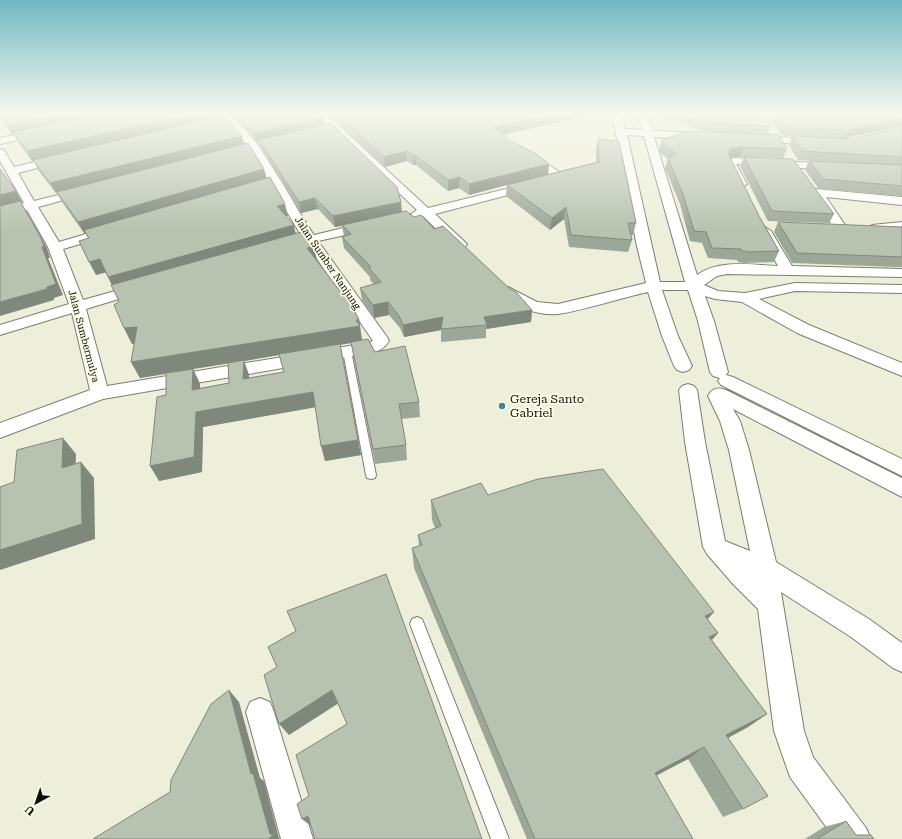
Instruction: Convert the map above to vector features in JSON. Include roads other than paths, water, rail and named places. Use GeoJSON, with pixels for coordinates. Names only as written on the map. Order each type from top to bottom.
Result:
{"type":"FeatureCollection","features":[{"type":"Feature","properties":{"kind":"street","name":"Jalan Sumbermulya"},"geometry":{"type":"LineString","coordinates":[[0,152],[55,247],[78,307],[100,393]]}},
{"type":"Feature","properties":{"kind":"street","name":"Jalan Sumber Nanjung"},"geometry":{"type":"LineString","coordinates":[[256,152],[276,182],[309,239],[380,338],[381,341],[375,346],[347,352]]}},
{"type":"Feature","properties":{"kind":"street"},"geometry":{"type":"LineString","coordinates":[[360,152],[471,255]]}},
{"type":"Feature","properties":{"kind":"street"},"geometry":{"type":"LineString","coordinates":[[402,218],[451,207],[565,175],[524,152]]}},
{"type":"Feature","properties":{"kind":"street"},"geometry":{"type":"LineString","coordinates":[[625,152],[654,286],[670,339],[683,366]]}},
{"type":"Feature","properties":{"kind":"street"},"geometry":{"type":"LineString","coordinates":[[664,152],[694,286],[706,321],[721,386],[739,450],[766,569],[789,731],[801,766],[855,839]]}},
{"type":"Feature","properties":{"kind":"street"},"geometry":{"type":"LineString","coordinates":[[786,152],[794,165],[841,228]]}},
{"type":"Feature","properties":{"kind":"street"},"geometry":{"type":"LineString","coordinates":[[11,171],[73,156]]}},
{"type":"Feature","properties":{"kind":"street"},"geometry":{"type":"LineString","coordinates":[[747,196],[731,162],[740,161],[840,167]]}},
{"type":"Feature","properties":{"kind":"street"},"geometry":{"type":"LineString","coordinates":[[261,188],[276,182]]}},
{"type":"Feature","properties":{"kind":"street"},"geometry":{"type":"LineString","coordinates":[[0,213],[96,188]]}},
{"type":"Feature","properties":{"kind":"street"},"geometry":{"type":"LineString","coordinates":[[816,193],[902,201]]}},
{"type":"Feature","properties":{"kind":"street"},"geometry":{"type":"LineString","coordinates":[[287,245],[379,223]]}},
{"type":"Feature","properties":{"kind":"street"},"geometry":{"type":"LineString","coordinates":[[778,227],[761,223],[787,270]]}},
{"type":"Feature","properties":{"kind":"street"},"geometry":{"type":"LineString","coordinates":[[825,228],[882,229],[902,226]]}},
{"type":"Feature","properties":{"kind":"street"},"geometry":{"type":"LineString","coordinates":[[55,247],[124,227]]}},
{"type":"Feature","properties":{"kind":"street"},"geometry":{"type":"LineString","coordinates":[[694,286],[707,273],[718,270],[902,273]]}},
{"type":"Feature","properties":{"kind":"street"},"geometry":{"type":"LineString","coordinates":[[500,282],[522,302],[529,306],[545,309],[571,306],[654,286],[694,286],[715,294],[745,298],[787,319],[803,329],[902,370]]}},
{"type":"Feature","properties":{"kind":"street"},"geometry":{"type":"LineString","coordinates":[[0,330],[153,284]]}},
{"type":"Feature","properties":{"kind":"street"},"geometry":{"type":"LineString","coordinates":[[745,298],[795,287],[901,290]]}},
{"type":"Feature","properties":{"kind":"street"},"geometry":{"type":"LineString","coordinates":[[787,319],[808,321],[902,358]]}},
{"type":"Feature","properties":{"kind":"street"},"geometry":{"type":"LineString","coordinates":[[0,431],[100,393],[347,352]]}},
{"type":"Feature","properties":{"kind":"street"},"geometry":{"type":"LineString","coordinates":[[902,468],[721,386],[701,395],[688,390],[681,384],[678,377],[678,371],[683,366],[694,364],[707,366],[721,386],[902,488]]}},
{"type":"Feature","properties":{"kind":"street"},"geometry":{"type":"LineString","coordinates":[[688,390],[695,442],[715,547],[741,576],[770,603]]}},
{"type":"Feature","properties":{"kind":"street"},"geometry":{"type":"LineString","coordinates":[[715,547],[766,569],[867,633],[902,659]]}},
{"type":"Feature","properties":{"kind":"street"},"geometry":{"type":"LineString","coordinates":[[260,712],[297,839]]}},
{"type":"Feature","properties":{"kind":"lane"},"geometry":{"type":"LineString","coordinates":[[347,352],[371,474]]}},
{"type":"Feature","properties":{"kind":"lane"},"geometry":{"type":"LineString","coordinates":[[417,624],[500,839]]}},
{"type":"Feature","properties":{"kind":"place","name":"Gereja Santo Gabriel"},"geometry":{"type":"Point","coordinates":[502,406]}}]}
